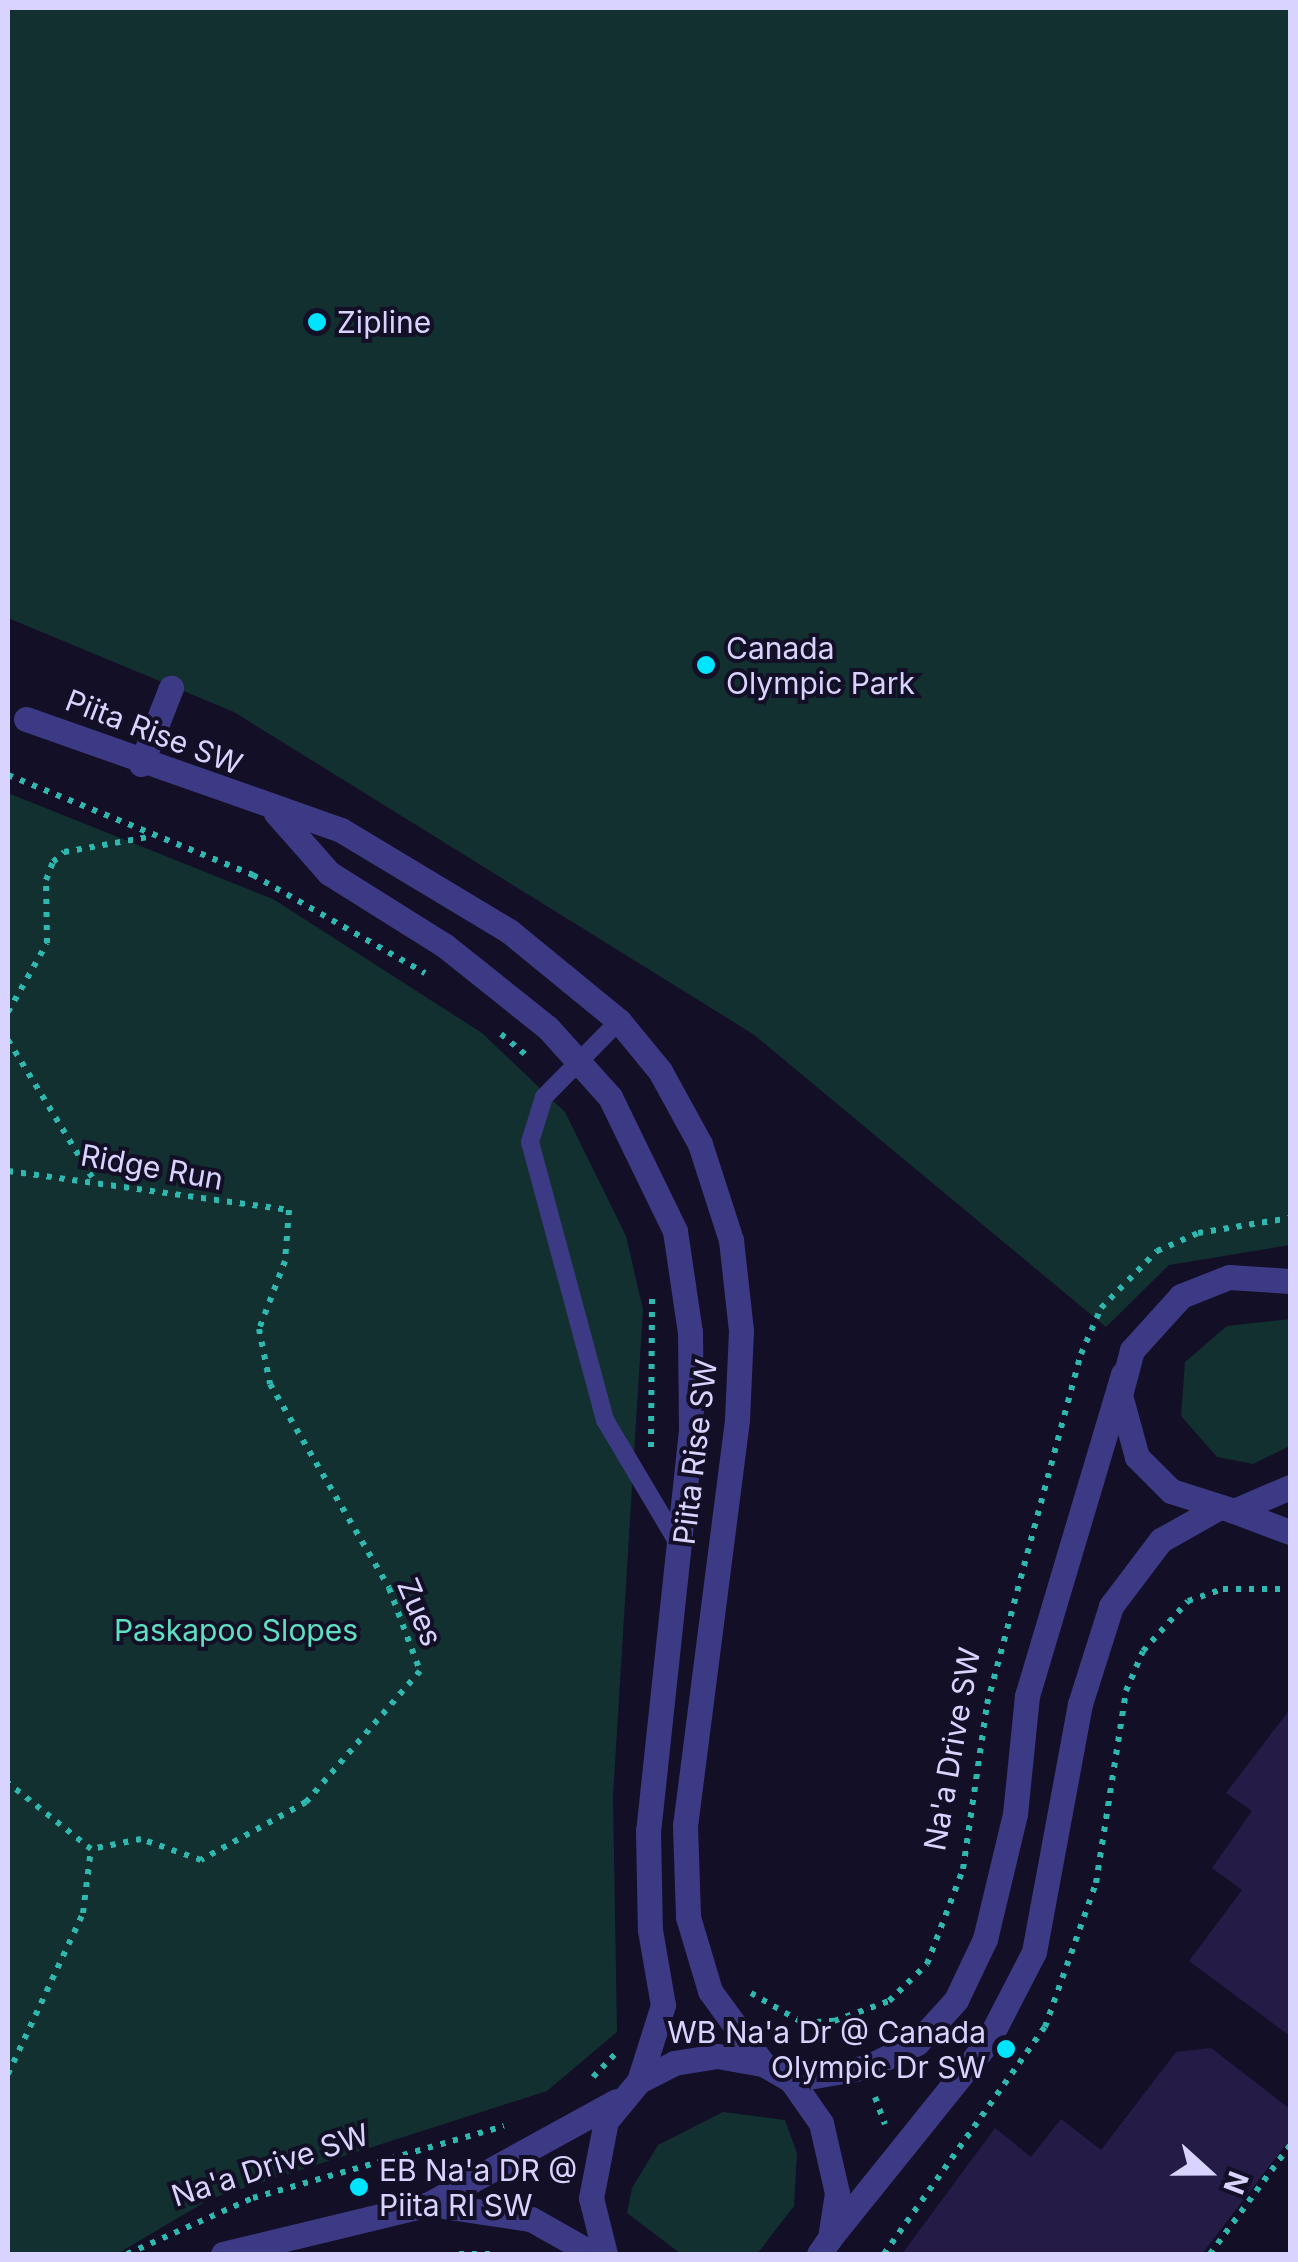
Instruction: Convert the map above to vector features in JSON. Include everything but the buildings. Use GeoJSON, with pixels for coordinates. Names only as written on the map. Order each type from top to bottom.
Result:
{"type":"FeatureCollection","features":[{"type":"Feature","properties":{"kind":"street"},"geometry":{"type":"LineString","coordinates":[[141,764],[171,688]]}},
{"type":"Feature","properties":{"kind":"street","name":"Piita Rise SW"},"geometry":{"type":"LineString","coordinates":[[17,718],[276,813],[342,830],[508,932],[619,1021],[660,1071],[700,1144],[731,1240],[741,1331],[737,1420],[685,1825],[688,1918],[710,1992],[763,2064]]}},
{"type":"Feature","properties":{"kind":"street","name":"Piita Rise SW"},"geometry":{"type":"LineString","coordinates":[[276,813],[329,873],[475,967],[578,1060],[610,1097],[675,1231],[690,1332],[691,1430],[675,1538],[648,1830],[650,1930],[663,2005],[630,2090],[591,2172],[605,2254]]}},
{"type":"Feature","properties":{"kind":"street"},"geometry":{"type":"LineString","coordinates":[[790,2080],[867,2066],[917,2043],[956,2000],[985,1938],[1012,1830],[1028,1696],[1123,1374],[1145,1330],[1181,1296],[1229,1277],[1288,1277]]}},
{"type":"Feature","properties":{"kind":"street"},"geometry":{"type":"LineString","coordinates":[[1123,1374],[1122,1417],[1137,1457],[1171,1491],[1290,1532]]}},
{"type":"Feature","properties":{"kind":"street"},"geometry":{"type":"LineString","coordinates":[[825,2246],[987,2043],[1034,1952],[1080,1704],[1111,1606],[1161,1540],[1225,1510],[1290,1487]]}},
{"type":"Feature","properties":{"kind":"street"},"geometry":{"type":"LineString","coordinates":[[223,2254],[429,2204],[674,2063],[717,2056],[763,2064],[790,2080],[831,2148],[837,2193],[825,2246]]}},
{"type":"Feature","properties":{"kind":"street"},"geometry":{"type":"LineString","coordinates":[[429,2204],[490,2207],[542,2222],[593,2254]]}},
{"type":"Feature","properties":{"kind":"lane"},"geometry":{"type":"LineString","coordinates":[[619,1021],[559,1081],[529,1125],[532,1160],[605,1420],[646,1482],[675,1538]]}},
{"type":"Feature","properties":{"kind":"path"},"geometry":{"type":"LineString","coordinates":[[8,775],[252,875],[433,978]]}},
{"type":"Feature","properties":{"kind":"path"},"geometry":{"type":"LineString","coordinates":[[8,1012],[47,943],[46,880],[53,862],[64,852],[149,836]]}},
{"type":"Feature","properties":{"kind":"path"},"geometry":{"type":"LineString","coordinates":[[489,1024],[559,1081]]}},
{"type":"Feature","properties":{"kind":"path"},"geometry":{"type":"LineString","coordinates":[[8,1040],[92,1177]]}},
{"type":"Feature","properties":{"kind":"path","name":"Ridge Run"},"geometry":{"type":"LineString","coordinates":[[8,1170],[92,1177],[289,1210]]}},
{"type":"Feature","properties":{"kind":"path","name":"Zues"},"geometry":{"type":"LineString","coordinates":[[91,1849],[141,1838],[201,1860],[271,1826],[306,1802],[420,1671],[389,1588],[270,1384],[259,1329],[285,1261],[289,1210]]}},
{"type":"Feature","properties":{"kind":"path","name":"Na'a Drive SW"},"geometry":{"type":"LineString","coordinates":[[746,1986],[802,2023],[834,2021],[889,2001],[927,1964],[963,1869],[987,1704],[1082,1354],[1102,1308],[1136,1268],[1198,1233],[1290,1218]]}},
{"type":"Feature","properties":{"kind":"path","name":"Piita Rise SW"},"geometry":{"type":"LineString","coordinates":[[646,1482],[651,1284]]}},
{"type":"Feature","properties":{"kind":"path"},"geometry":{"type":"LineString","coordinates":[[1240,1588],[1290,1589]]}},
{"type":"Feature","properties":{"kind":"path"},"geometry":{"type":"LineString","coordinates":[[8,1783],[91,1849],[83,1913],[8,2074]]}},
{"type":"Feature","properties":{"kind":"path"},"geometry":{"type":"LineString","coordinates":[[586,2084],[620,2046]]}},
{"type":"Feature","properties":{"kind":"path"},"geometry":{"type":"LineString","coordinates":[[875,2097],[890,2134]]}},
{"type":"Feature","properties":{"kind":"path","name":"Na'a Drive SW"},"geometry":{"type":"LineString","coordinates":[[127,2254],[253,2198],[524,2120]]}},
{"type":"Feature","properties":{"kind":"path"},"geometry":{"type":"LineString","coordinates":[[1210,2254],[1290,2145]]}},
{"type":"Feature","properties":{"kind":"path"},"geometry":{"type":"LineString","coordinates":[[884,2254],[892,2244]]}},
{"type":"Feature","properties":{"kind":"path"},"geometry":{"type":"LineString","coordinates":[[459,2254],[494,2254]]}},
{"type":"Feature","properties":{"kind":"green space","name":"Canada Olympic Park"},"geometry":{"type":"Polygon","coordinates":[[[8,8],[1290,8],[1290,1245],[1169,1265],[1106,1327],[753,1034],[234,712],[8,618],[8,8]]]}},
{"type":"Feature","properties":{"kind":"green space","name":"Paskapoo Slopes"},"geometry":{"type":"Polygon","coordinates":[[[8,793],[273,899],[482,1033],[565,1112],[626,1236],[643,1309],[613,1796],[617,2032],[547,2091],[210,2199],[117,2254],[8,2254],[8,793]]]}},
{"type":"Feature","properties":{"kind":"green space"},"geometry":{"type":"Polygon","coordinates":[[[1290,1319],[1290,1446],[1253,1464],[1217,1457],[1181,1416],[1185,1362],[1227,1326],[1290,1319]]]}},
{"type":"Feature","properties":{"kind":"green space"},"geometry":{"type":"Polygon","coordinates":[[[723,2112],[785,2120],[797,2153],[794,2206],[757,2254],[681,2254],[627,2213],[632,2188],[658,2145],[723,2112]]]}},
{"type":"Feature","properties":{"kind":"place","name":"Zipline"},"geometry":{"type":"Point","coordinates":[317,322]}},
{"type":"Feature","properties":{"kind":"place","name":"Canada Olympic Park"},"geometry":{"type":"Point","coordinates":[706,665]}},
{"type":"Feature","properties":{"kind":"place","name":"WB Na'a Dr @ Canada Olympic Dr SW"},"geometry":{"type":"Point","coordinates":[1006,2049]}},
{"type":"Feature","properties":{"kind":"place","name":"EB Na'a DR @ Piita RI SW"},"geometry":{"type":"Point","coordinates":[359,2187]}}]}
